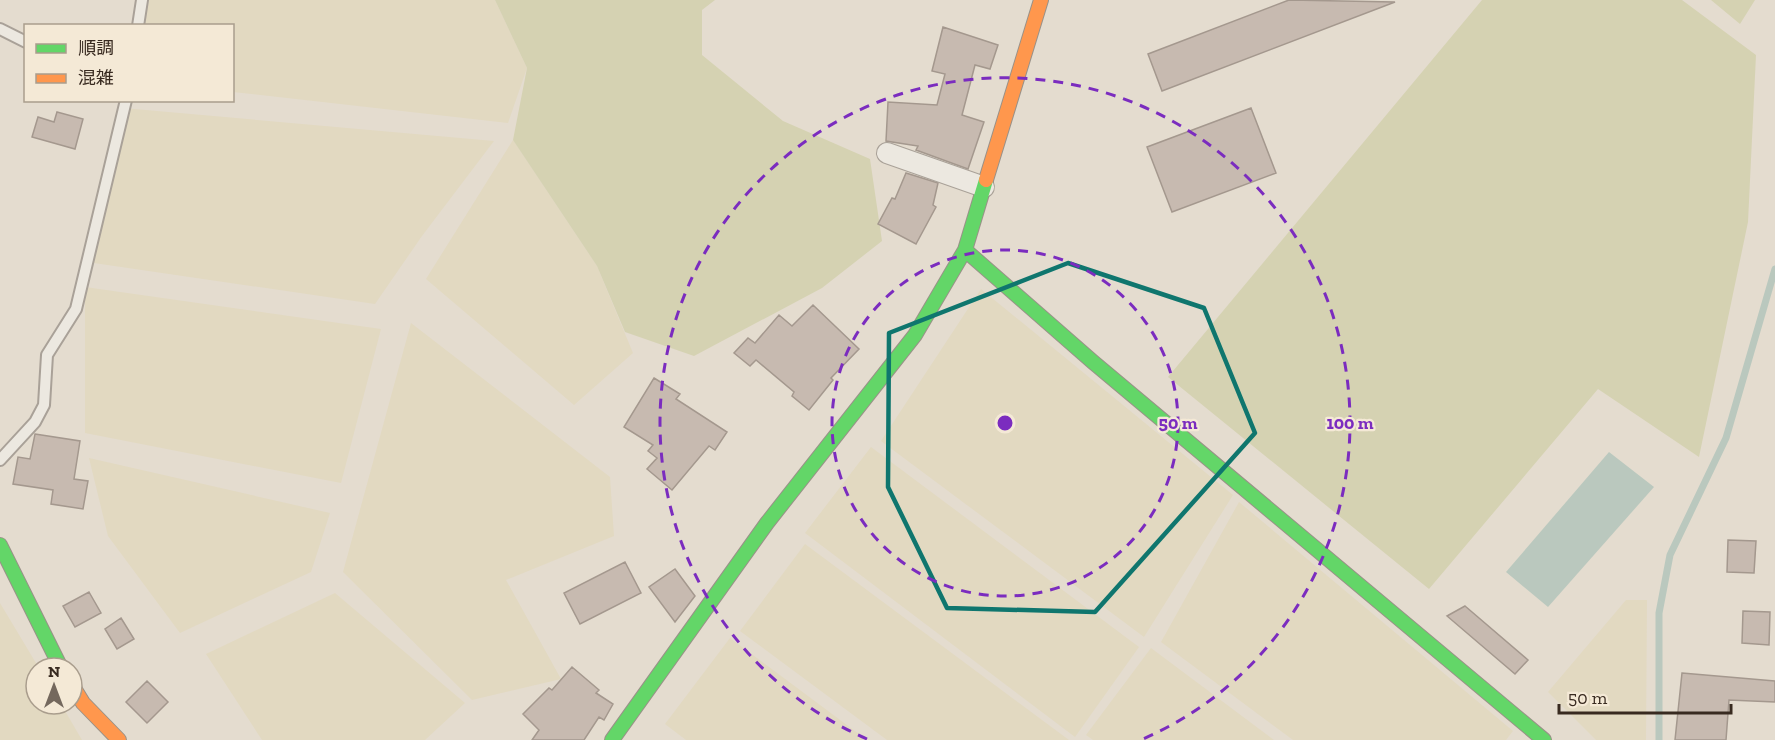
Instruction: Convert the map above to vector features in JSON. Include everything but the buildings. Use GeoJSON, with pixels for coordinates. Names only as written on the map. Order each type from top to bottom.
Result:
{"type":"FeatureCollection","features":[{"type":"Feature","properties":{"kind":"street"},"geometry":{"type":"LineString","coordinates":[[612,740],[767,524],[915,335],[964,249],[1041,0]]}},
{"type":"Feature","properties":{"kind":"street"},"geometry":{"type":"LineString","coordinates":[[887,153],[984,187]]}},
{"type":"Feature","properties":{"kind":"street"},"geometry":{"type":"LineString","coordinates":[[964,249],[1093,362],[1534,737]]}},
{"type":"Feature","properties":{"kind":"street"},"geometry":{"type":"LineString","coordinates":[[0,545],[55,656]]}},
{"type":"Feature","properties":{"kind":"street"},"geometry":{"type":"LineString","coordinates":[[84,704],[119,740]]}},
{"type":"Feature","properties":{"kind":"lane"},"geometry":{"type":"LineString","coordinates":[[138,24],[142,0]]}},
{"type":"Feature","properties":{"kind":"lane"},"geometry":{"type":"LineString","coordinates":[[0,29],[24,41]]}},
{"type":"Feature","properties":{"kind":"lane"},"geometry":{"type":"LineString","coordinates":[[0,460],[35,422],[44,405],[47,355],[76,309],[126,102]]}},
{"type":"Feature","properties":{"kind":"highlighted area"},"geometry":{"type":"Polygon","coordinates":[[[1068,263],[1204,308],[1255,433],[1095,612],[947,608],[888,487],[889,333],[1068,263]]]}},
{"type":"Feature","properties":{"kind":"shaded area"},"geometry":{"type":"Polygon","coordinates":[[[149,0],[495,0],[527,68],[508,123],[234,92],[234,24],[144,24],[149,0]]]}},
{"type":"Feature","properties":{"kind":"shaded area"},"geometry":{"type":"Polygon","coordinates":[[[495,0],[715,0],[702,10],[702,55],[783,121],[870,159],[882,241],[822,288],[694,356],[625,332],[597,266],[513,140],[527,68],[495,0]]]}},
{"type":"Feature","properties":{"kind":"shaded area"},"geometry":{"type":"Polygon","coordinates":[[[1482,0],[1682,0],[1756,55],[1748,222],[1699,457],[1598,389],[1429,589],[1168,377],[1482,0]]]}},
{"type":"Feature","properties":{"kind":"shaded area"},"geometry":{"type":"Polygon","coordinates":[[[1711,0],[1755,0],[1740,24],[1711,0]]]}},
{"type":"Feature","properties":{"kind":"shaded area"},"geometry":{"type":"Polygon","coordinates":[[[123,108],[494,141],[422,236],[375,304],[87,262],[123,108]]]}},
{"type":"Feature","properties":{"kind":"shaded area"},"geometry":{"type":"Polygon","coordinates":[[[513,140],[597,266],[633,353],[574,405],[426,279],[513,140]]]}},
{"type":"Feature","properties":{"kind":"shaded area"},"geometry":{"type":"Polygon","coordinates":[[[85,287],[381,329],[341,483],[85,433],[85,287]]]}},
{"type":"Feature","properties":{"kind":"shaded area"},"geometry":{"type":"Polygon","coordinates":[[[981,289],[1233,495],[1144,637],[881,441],[981,289]]]}},
{"type":"Feature","properties":{"kind":"shaded area"},"geometry":{"type":"Polygon","coordinates":[[[411,323],[610,477],[614,536],[506,580],[561,679],[472,700],[343,572],[411,323]]]}},
{"type":"Feature","properties":{"kind":"shaded area"},"geometry":{"type":"Polygon","coordinates":[[[871,447],[1139,647],[1075,737],[805,533],[871,447]]]}},
{"type":"Feature","properties":{"kind":"shaded area"},"geometry":{"type":"Polygon","coordinates":[[[1609,452],[1654,487],[1548,607],[1506,572],[1609,452]]]}},
{"type":"Feature","properties":{"kind":"shaded area"},"geometry":{"type":"Polygon","coordinates":[[[89,458],[330,513],[311,572],[180,633],[108,536],[89,458]]]}},
{"type":"Feature","properties":{"kind":"shaded area"},"geometry":{"type":"Polygon","coordinates":[[[1239,502],[1513,731],[1506,740],[1293,740],[1161,642],[1239,502]]]}},
{"type":"Feature","properties":{"kind":"shaded area"},"geometry":{"type":"Polygon","coordinates":[[[805,544],[1069,740],[887,740],[740,631],[805,544]]]}},
{"type":"Feature","properties":{"kind":"shaded area"},"geometry":{"type":"Polygon","coordinates":[[[335,593],[465,703],[425,740],[262,740],[206,654],[335,593]]]}},
{"type":"Feature","properties":{"kind":"shaded area"},"geometry":{"type":"Polygon","coordinates":[[[1626,600],[1647,600],[1646,740],[1596,740],[1548,692],[1626,600]]]}},
{"type":"Feature","properties":{"kind":"shaded area"},"geometry":{"type":"Polygon","coordinates":[[[0,603],[32,656],[24,656],[24,716],[68,716],[82,740],[0,740],[0,603]]]}},
{"type":"Feature","properties":{"kind":"shaded area"},"geometry":{"type":"Polygon","coordinates":[[[730,638],[867,740],[686,740],[665,724],[730,638]]]}},
{"type":"Feature","properties":{"kind":"shaded area"},"geometry":{"type":"Polygon","coordinates":[[[1151,648],[1274,740],[1093,740],[1086,735],[1151,648]]]}},
{"type":"Feature","properties":{"kind":"waterway"},"geometry":{"type":"LineString","coordinates":[[1659,740],[1659,613],[1670,555],[1726,438],[1775,269]]}},
{"type":"Feature","properties":{"kind":"traffic: fast"},"geometry":{"type":"LineString","coordinates":[[612,740],[767,523],[915,335],[965,250],[986,180]]}},
{"type":"Feature","properties":{"kind":"traffic: fast"},"geometry":{"type":"LineString","coordinates":[[965,250],[1093,362],[1544,740]]}},
{"type":"Feature","properties":{"kind":"traffic: fast"},"geometry":{"type":"LineString","coordinates":[[0,545],[55,656]]}},
{"type":"Feature","properties":{"kind":"traffic: slow"},"geometry":{"type":"LineString","coordinates":[[986,180],[1041,0]]}},
{"type":"Feature","properties":{"kind":"traffic: slow"},"geometry":{"type":"LineString","coordinates":[[84,704],[119,740]]}}]}
